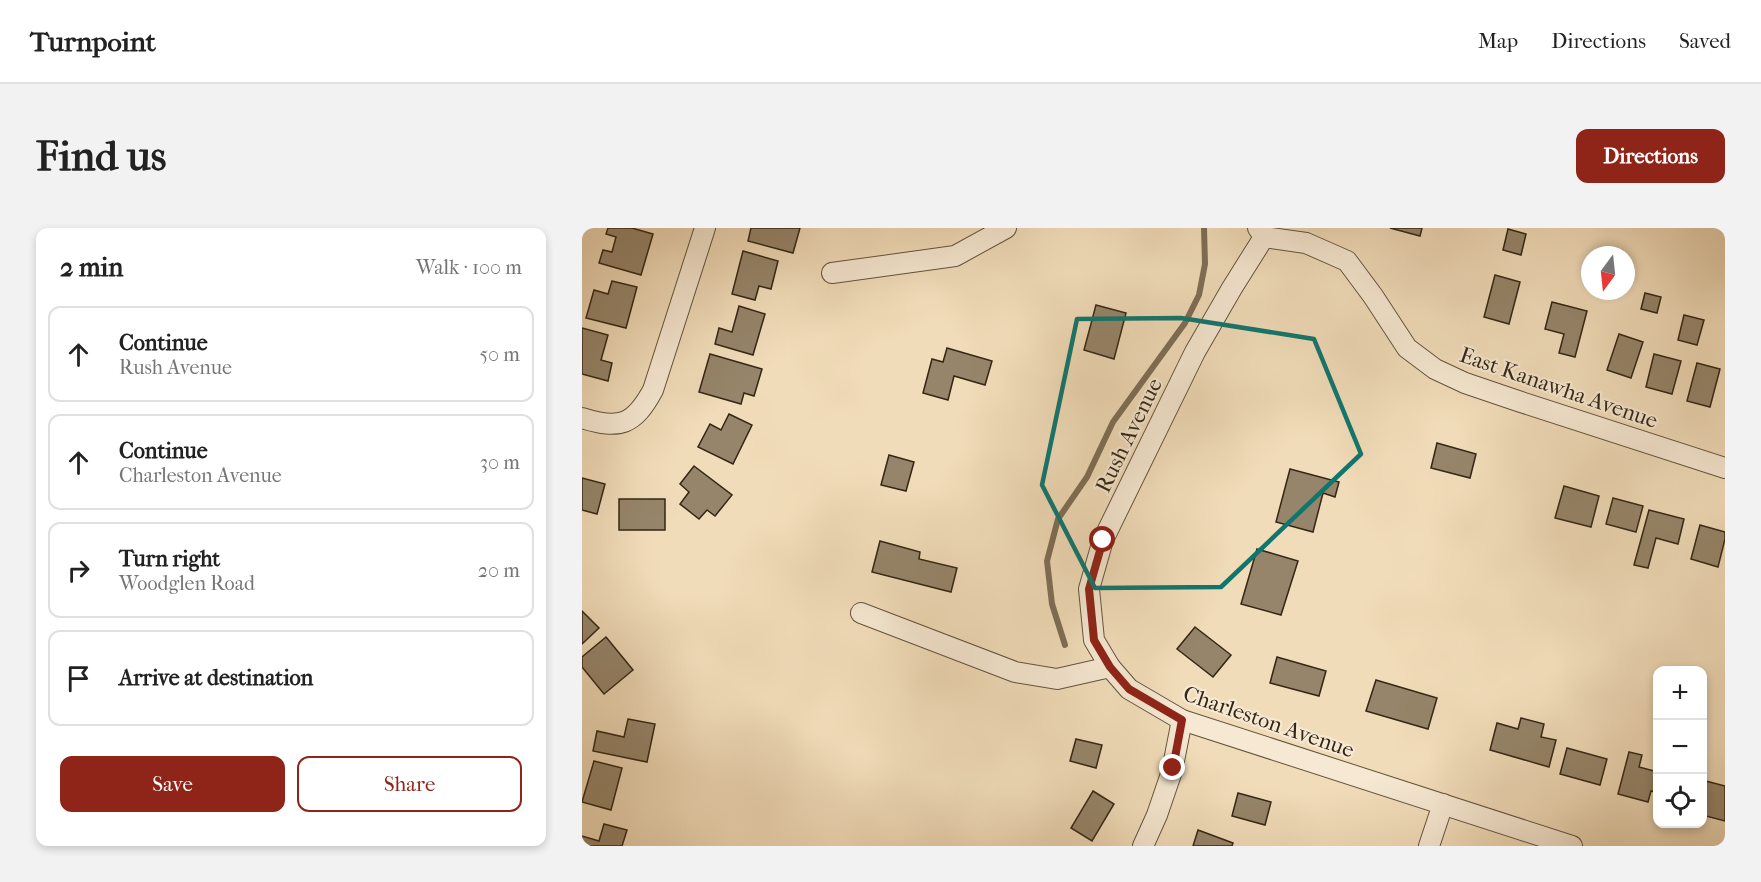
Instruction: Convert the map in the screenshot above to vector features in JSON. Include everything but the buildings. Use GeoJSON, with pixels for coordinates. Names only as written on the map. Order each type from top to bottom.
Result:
{"type":"FeatureCollection","features":[{"type":"Feature","properties":{"kind":"street"},"geometry":{"type":"LineString","coordinates":[[582,418],[613,425],[629,421],[643,407],[653,390],[705,228]]}},
{"type":"Feature","properties":{"kind":"street"},"geometry":{"type":"LineString","coordinates":[[832,273],[955,256],[1006,228]]}},
{"type":"Feature","properties":{"kind":"street","name":"East Kanawha Avenue"},"geometry":{"type":"LineString","coordinates":[[1261,233],[1306,243],[1347,261],[1407,348],[1435,369],[1465,383],[1518,402],[1725,468]]}},
{"type":"Feature","properties":{"kind":"street","name":"Rush Avenue"},"geometry":{"type":"LineString","coordinates":[[1110,667],[1094,640],[1089,589],[1103,540],[1195,352],[1261,233]]}},
{"type":"Feature","properties":{"kind":"street"},"geometry":{"type":"LineString","coordinates":[[861,613],[1015,672],[1057,679],[1110,667]]}},
{"type":"Feature","properties":{"kind":"street","name":"Charleston Avenue"},"geometry":{"type":"LineString","coordinates":[[1110,667],[1129,689],[1182,720],[1572,846]]}},
{"type":"Feature","properties":{"kind":"street"},"geometry":{"type":"LineString","coordinates":[[1143,846],[1157,815],[1172,771],[1182,720]]}},
{"type":"Feature","properties":{"kind":"street"},"geometry":{"type":"LineString","coordinates":[[1429,846],[1443,804]]}},
{"type":"Feature","properties":{"kind":"highlighted area"},"geometry":{"type":"Polygon","coordinates":[[[1181,318],[1314,339],[1361,454],[1221,587],[1095,588],[1042,485],[1077,319],[1181,318]]]}},
{"type":"Feature","properties":{"kind":"waterway"},"geometry":{"type":"LineString","coordinates":[[1065,645],[1052,604],[1047,561],[1058,519],[1087,477],[1113,422],[1185,323],[1199,295],[1205,264],[1204,228]]}},
{"type":"Feature","properties":{"kind":"route"},"geometry":{"type":"LineString","coordinates":[[1103,540],[1089,589],[1094,640],[1110,667],[1129,689],[1182,720],[1173,768]]}}]}
